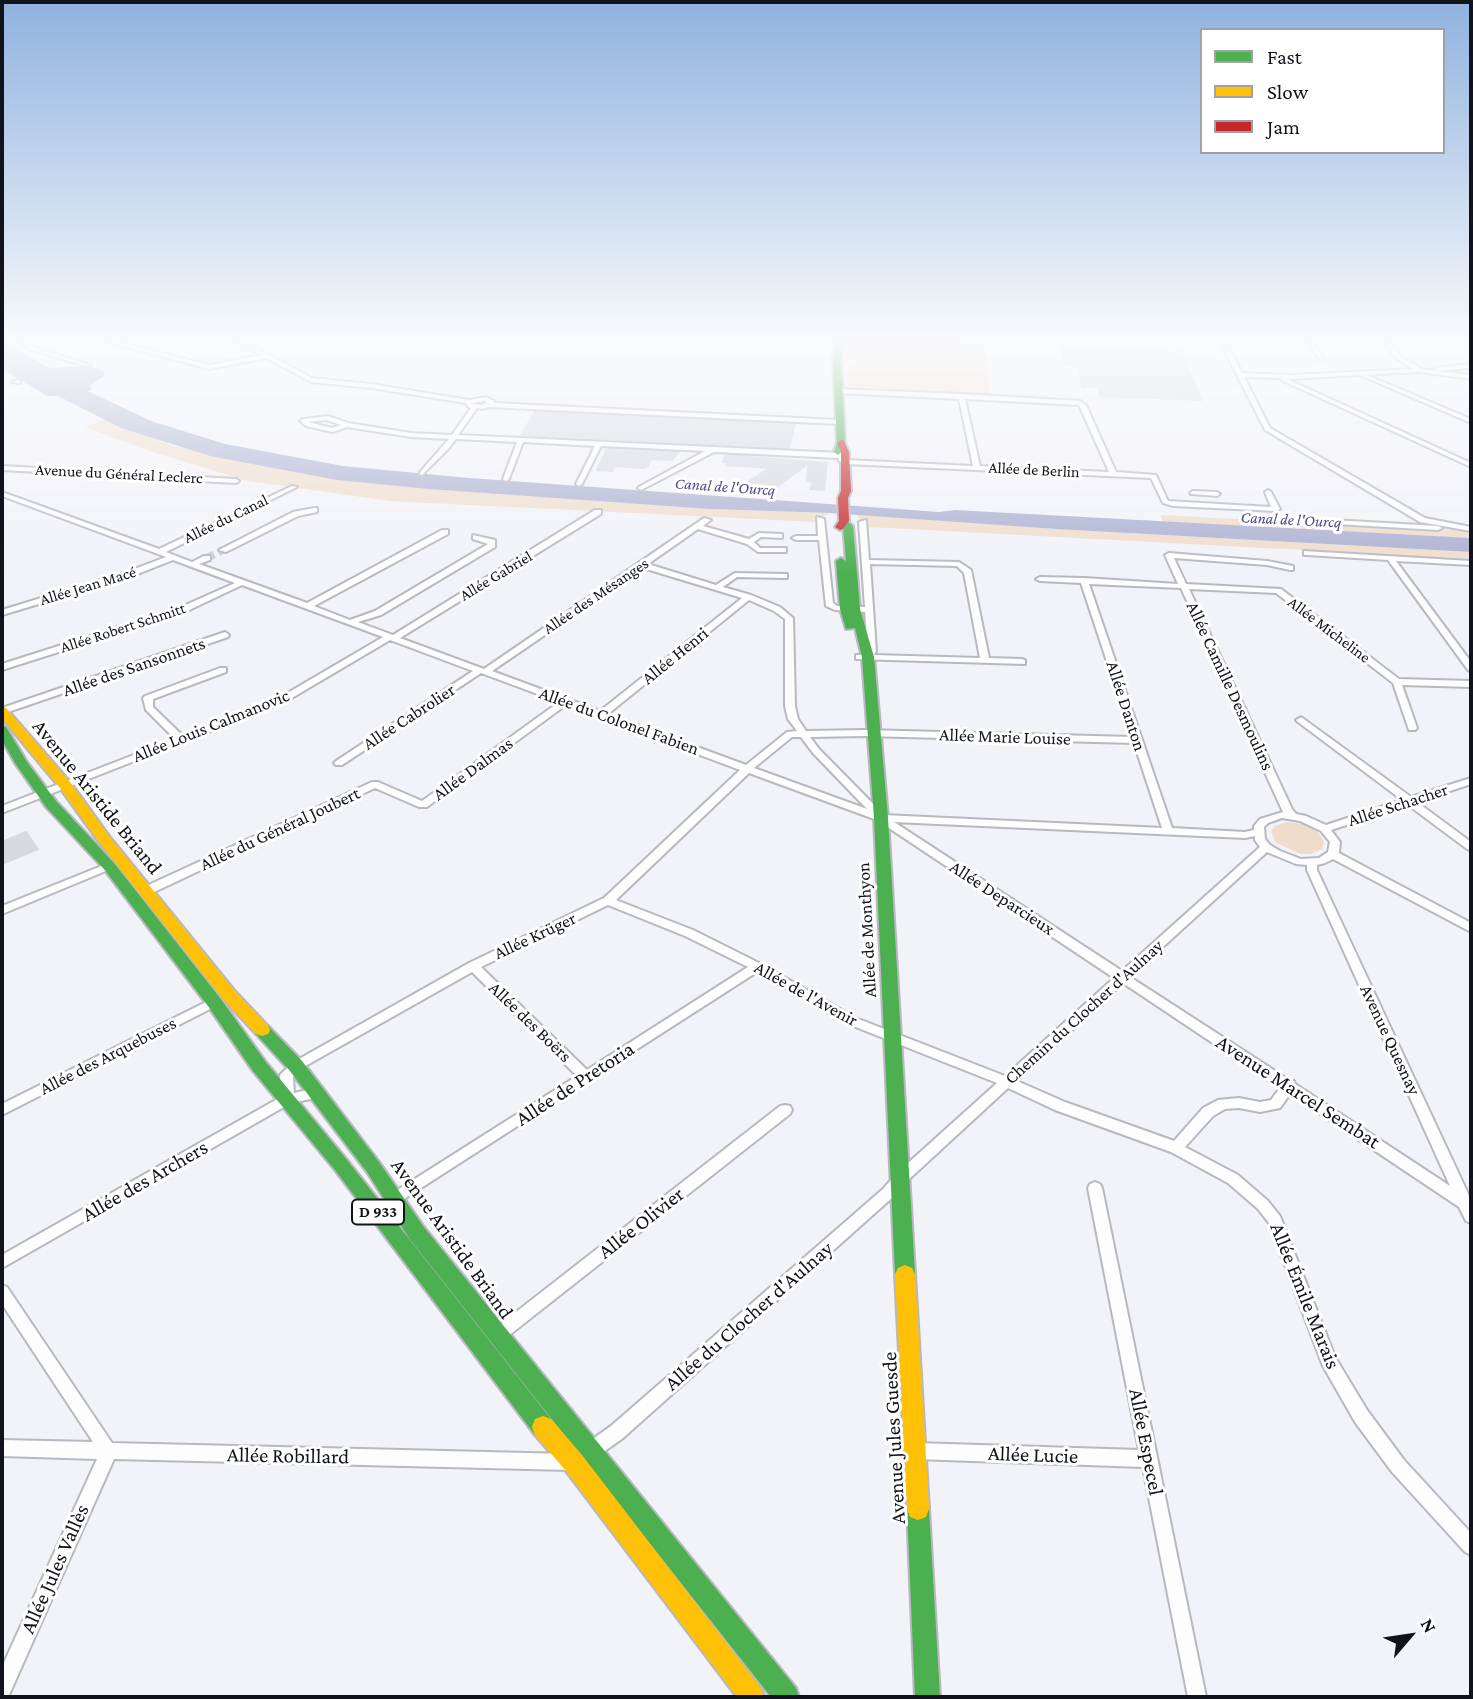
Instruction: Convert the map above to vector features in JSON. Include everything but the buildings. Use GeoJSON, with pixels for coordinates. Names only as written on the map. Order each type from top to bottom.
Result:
{"type":"FeatureCollection","features":[{"type":"Feature","properties":{"kind":"main road","name":"Allée de Monthyon"},"geometry":{"type":"LineString","coordinates":[[839,417],[846,491],[843,499],[844,521],[848,526],[856,609],[863,657],[870,681],[881,818],[902,1177]]}},
{"type":"Feature","properties":{"kind":"main road","name":"Avenue Aristide Briand"},"geometry":{"type":"LineString","coordinates":[[2,711],[65,785],[228,994],[296,1066],[373,1167],[393,1200],[497,1336],[788,1697]]}},
{"type":"Feature","properties":{"kind":"main road","name":"Avenue Aristide Briand"},"geometry":{"type":"LineString","coordinates":[[2,730],[21,763],[63,819],[91,844],[109,866],[214,1002],[259,1066],[288,1099],[537,1420],[574,1463],[752,1697]]}},
{"type":"Feature","properties":{"kind":"main road","name":"Avenue Jules Guesde"},"geometry":{"type":"LineString","coordinates":[[902,1177],[928,1697]]}},
{"type":"Feature","properties":{"kind":"street"},"geometry":{"type":"LineString","coordinates":[[422,473],[447,447],[465,417]]}},
{"type":"Feature","properties":{"kind":"street"},"geometry":{"type":"LineString","coordinates":[[742,417],[839,422]]}},
{"type":"Feature","properties":{"kind":"street"},"geometry":{"type":"LineString","coordinates":[[966,417],[977,468]]}},
{"type":"Feature","properties":{"kind":"street"},"geometry":{"type":"LineString","coordinates":[[1088,417],[1113,474]]}},
{"type":"Feature","properties":{"kind":"street"},"geometry":{"type":"LineString","coordinates":[[1261,417],[1267,429],[1423,520],[1462,529]]}},
{"type":"Feature","properties":{"kind":"street"},"geometry":{"type":"LineString","coordinates":[[1366,417],[1471,465]]}},
{"type":"Feature","properties":{"kind":"street"},"geometry":{"type":"LineString","coordinates":[[1462,417],[1471,421]]}},
{"type":"Feature","properties":{"kind":"street"},"geometry":{"type":"LineString","coordinates":[[328,418],[347,425],[332,430],[308,425],[303,421],[328,418]]}},
{"type":"Feature","properties":{"kind":"street","name":"Allée de Berlin"},"geometry":{"type":"LineString","coordinates":[[347,425],[378,432],[713,450],[841,453],[977,468],[1154,476],[1164,502],[1198,505]]}},
{"type":"Feature","properties":{"kind":"street"},"geometry":{"type":"LineString","coordinates":[[506,479],[521,440]]}},
{"type":"Feature","properties":{"kind":"street"},"geometry":{"type":"LineString","coordinates":[[579,484],[599,444]]}},
{"type":"Feature","properties":{"kind":"street"},"geometry":{"type":"LineString","coordinates":[[641,488],[713,450]]}},
{"type":"Feature","properties":{"kind":"street","name":"Avenue du Général Leclerc"},"geometry":{"type":"LineString","coordinates":[[2,468],[236,481]]}},
{"type":"Feature","properties":{"kind":"street","name":"Allée du Canal"},"geometry":{"type":"LineString","coordinates":[[159,552],[294,487]]}},
{"type":"Feature","properties":{"kind":"street"},"geometry":{"type":"LineString","coordinates":[[1217,494],[1193,491],[1198,505],[1276,509],[1268,492]]}},
{"type":"Feature","properties":{"kind":"street","name":"Allée du Colonel Fabien"},"geometry":{"type":"LineString","coordinates":[[2,494],[881,818],[1245,835],[1258,832]]}},
{"type":"Feature","properties":{"kind":"street"},"geometry":{"type":"LineString","coordinates":[[223,550],[296,514],[314,510]]}},
{"type":"Feature","properties":{"kind":"street","name":"Allée Gabriel"},"geometry":{"type":"LineString","coordinates":[[391,637],[598,512]]}},
{"type":"Feature","properties":{"kind":"street","name":"Allée de Monthyon"},"geometry":{"type":"LineString","coordinates":[[820,519],[829,604],[835,608],[856,609],[867,562],[863,522]]}},
{"type":"Feature","properties":{"kind":"street","name":"Allée des Mésanges"},"geometry":{"type":"LineString","coordinates":[[482,671],[707,520]]}},
{"type":"Feature","properties":{"kind":"street"},"geometry":{"type":"LineString","coordinates":[[1318,522],[1471,529]]}},
{"type":"Feature","properties":{"kind":"street"},"geometry":{"type":"LineString","coordinates":[[698,527],[750,542],[758,550],[783,550]]}},
{"type":"Feature","properties":{"kind":"street"},"geometry":{"type":"LineString","coordinates":[[308,606],[445,531]]}},
{"type":"Feature","properties":{"kind":"street"},"geometry":{"type":"LineString","coordinates":[[750,542],[758,535],[779,536]]}},
{"type":"Feature","properties":{"kind":"street"},"geometry":{"type":"LineString","coordinates":[[351,622],[377,613],[492,545],[492,542],[476,537]]}},
{"type":"Feature","properties":{"kind":"street"},"geometry":{"type":"LineString","coordinates":[[796,538],[821,538]]}},
{"type":"Feature","properties":{"kind":"street"},"geometry":{"type":"LineString","coordinates":[[1307,553],[1471,563]]}},
{"type":"Feature","properties":{"kind":"street","name":"Allée Camille Desmoulins"},"geometry":{"type":"LineString","coordinates":[[1290,568],[1267,563],[1169,555],[1292,816]]}},
{"type":"Feature","properties":{"kind":"street","name":"Allée Jean Macé"},"geometry":{"type":"LineString","coordinates":[[2,613],[132,573],[173,557]]}},
{"type":"Feature","properties":{"kind":"street"},"geometry":{"type":"LineString","coordinates":[[193,564],[207,558]]}},
{"type":"Feature","properties":{"kind":"street"},"geometry":{"type":"LineString","coordinates":[[1390,558],[1471,668]]}},
{"type":"Feature","properties":{"kind":"street"},"geometry":{"type":"LineString","coordinates":[[867,562],[958,564],[968,572],[985,660]]}},
{"type":"Feature","properties":{"kind":"street"},"geometry":{"type":"LineString","coordinates":[[642,565],[748,597],[777,609],[789,618],[790,706],[801,732],[857,796],[881,818]]}},
{"type":"Feature","properties":{"kind":"street"},"geometry":{"type":"LineString","coordinates":[[717,588],[735,575],[784,576]]}},
{"type":"Feature","properties":{"kind":"street"},"geometry":{"type":"LineString","coordinates":[[1040,579],[1183,586]]}},
{"type":"Feature","properties":{"kind":"street","name":"Allée Danton"},"geometry":{"type":"LineString","coordinates":[[1084,580],[1168,831]]}},
{"type":"Feature","properties":{"kind":"street","name":"Allée Robert Schmitt"},"geometry":{"type":"LineString","coordinates":[[2,667],[184,609],[242,583]]}},
{"type":"Feature","properties":{"kind":"street","name":"Allée Micheline"},"geometry":{"type":"LineString","coordinates":[[1183,586],[1278,591],[1397,682]]}},
{"type":"Feature","properties":{"kind":"street","name":"Allée Henri"},"geometry":{"type":"LineString","coordinates":[[601,715],[748,597]]}},
{"type":"Feature","properties":{"kind":"street","name":"Allée des Sansonnets"},"geometry":{"type":"LineString","coordinates":[[2,711],[225,635]]}},
{"type":"Feature","properties":{"kind":"street","name":"Allée Louis Calmanovic"},"geometry":{"type":"LineString","coordinates":[[2,810],[282,700],[391,637]]}},
{"type":"Feature","properties":{"kind":"street"},"geometry":{"type":"LineString","coordinates":[[863,657],[1022,662]]}},
{"type":"Feature","properties":{"kind":"street"},"geometry":{"type":"LineString","coordinates":[[180,738],[149,708],[148,698],[223,670]]}},
{"type":"Feature","properties":{"kind":"street","name":"Allée Cabrolier"},"geometry":{"type":"LineString","coordinates":[[339,763],[482,671]]}},
{"type":"Feature","properties":{"kind":"street"},"geometry":{"type":"LineString","coordinates":[[1412,728],[1397,682],[1471,684]]}},
{"type":"Feature","properties":{"kind":"street","name":"Allée Dalmas"},"geometry":{"type":"LineString","coordinates":[[375,784],[423,805],[565,702]]}},
{"type":"Feature","properties":{"kind":"street"},"geometry":{"type":"LineString","coordinates":[[1301,720],[1471,847]]}},
{"type":"Feature","properties":{"kind":"street","name":"Allée Marie Louise"},"geometry":{"type":"LineString","coordinates":[[801,732],[1137,740]]}},
{"type":"Feature","properties":{"kind":"street","name":"Allée Krüger"},"geometry":{"type":"LineString","coordinates":[[296,1066],[473,966],[608,901],[747,769],[790,734],[801,732]]}},
{"type":"Feature","properties":{"kind":"street","name":"Allée Schacher"},"geometry":{"type":"LineString","coordinates":[[1325,830],[1471,781]]}},
{"type":"Feature","properties":{"kind":"street","name":"Allée du Général Joubert"},"geometry":{"type":"LineString","coordinates":[[146,891],[375,784]]}},
{"type":"Feature","properties":{"kind":"street"},"geometry":{"type":"LineString","coordinates":[[845,805],[857,796]]}},
{"type":"Feature","properties":{"kind":"street"},"geometry":{"type":"LineString","coordinates":[[1281,816],[1308,820],[1325,830],[1335,842],[1333,853],[1321,861],[1312,862],[1287,858],[1266,847],[1258,832],[1264,821],[1281,816]]}},
{"type":"Feature","properties":{"kind":"street","name":"Allée Deparcieux"},"geometry":{"type":"LineString","coordinates":[[881,818],[1123,977]]}},
{"type":"Feature","properties":{"kind":"street","name":"Chemin du Clocher d'Aulnay"},"geometry":{"type":"LineString","coordinates":[[902,1177],[1266,847]]}},
{"type":"Feature","properties":{"kind":"street"},"geometry":{"type":"LineString","coordinates":[[1333,853],[1471,928]]}},
{"type":"Feature","properties":{"kind":"street","name":"Avenue Quesnay"},"geometry":{"type":"LineString","coordinates":[[1312,862],[1312,870],[1470,1208]]}},
{"type":"Feature","properties":{"kind":"street"},"geometry":{"type":"LineString","coordinates":[[2,910],[109,866]]}},
{"type":"Feature","properties":{"kind":"street","name":"Allée de l'Avenir"},"geometry":{"type":"LineString","coordinates":[[608,901],[689,933],[757,967],[852,1021],[1006,1082]]}},
{"type":"Feature","properties":{"kind":"street","name":"Allée des Boërs"},"geometry":{"type":"LineString","coordinates":[[473,966],[586,1077]]}},
{"type":"Feature","properties":{"kind":"street","name":"Allée de Pretoria"},"geometry":{"type":"LineString","coordinates":[[393,1200],[757,967]]}},
{"type":"Feature","properties":{"kind":"street","name":"Avenue Marcel Sembat"},"geometry":{"type":"LineString","coordinates":[[1123,977],[1470,1208]]}},
{"type":"Feature","properties":{"kind":"street","name":"Allée des Arquebuses"},"geometry":{"type":"LineString","coordinates":[[2,1110],[214,1002]]}},
{"type":"Feature","properties":{"kind":"street"},"geometry":{"type":"LineString","coordinates":[[288,1099],[286,1076],[296,1066]]}},
{"type":"Feature","properties":{"kind":"street","name":"Allée Émile Marais"},"geometry":{"type":"LineString","coordinates":[[1006,1082],[1060,1106],[1176,1147],[1233,1179],[1269,1211],[1329,1361],[1361,1416],[1398,1466],[1471,1546]]}},
{"type":"Feature","properties":{"kind":"street"},"geometry":{"type":"LineString","coordinates":[[1176,1147],[1208,1112],[1223,1104],[1239,1103],[1260,1107],[1275,1104],[1289,1085]]}},
{"type":"Feature","properties":{"kind":"street","name":"Allée des Archers"},"geometry":{"type":"LineString","coordinates":[[2,1262],[288,1099],[316,1093]]}},
{"type":"Feature","properties":{"kind":"street","name":"Allée Olivier"},"geometry":{"type":"LineString","coordinates":[[497,1336],[785,1110]]}},
{"type":"Feature","properties":{"kind":"street","name":"Allée du Clocher d'Aulnay"},"geometry":{"type":"LineString","coordinates":[[574,1463],[617,1432],[888,1193],[902,1177]]}},
{"type":"Feature","properties":{"kind":"street","name":"Allée Especel"},"geometry":{"type":"LineString","coordinates":[[1095,1188],[1197,1697]]}},
{"type":"Feature","properties":{"kind":"street"},"geometry":{"type":"LineString","coordinates":[[2,1292],[109,1452]]}},
{"type":"Feature","properties":{"kind":"street","name":"Allée Robillard"},"geometry":{"type":"LineString","coordinates":[[2,1448],[574,1463]]}},
{"type":"Feature","properties":{"kind":"street","name":"Allée Lucie"},"geometry":{"type":"LineString","coordinates":[[916,1451],[1150,1459]]}},
{"type":"Feature","properties":{"kind":"street","name":"Allée Jules Vallès"},"geometry":{"type":"LineString","coordinates":[[2,1688],[109,1452]]}},
{"type":"Feature","properties":{"kind":"shaded area"},"geometry":{"type":"Polygon","coordinates":[[[104,420],[176,447],[499,494],[709,509],[830,513],[815,522],[390,501],[234,479],[235,477],[149,451],[85,427],[104,420]]]}},
{"type":"Feature","properties":{"kind":"shaded area"},"geometry":{"type":"Polygon","coordinates":[[[855,514],[1056,529],[1471,552],[1471,559],[869,527],[855,514]]]}},
{"type":"Feature","properties":{"kind":"shaded area"},"geometry":{"type":"Polygon","coordinates":[[[1160,515],[1471,531],[1471,538],[1163,522],[1160,515]]]}},
{"type":"Feature","properties":{"kind":"shaded area"},"geometry":{"type":"Polygon","coordinates":[[[1287,822],[1303,824],[1317,831],[1324,841],[1322,849],[1311,854],[1301,854],[1276,843],[1271,831],[1275,826],[1287,822]]]}},
{"type":"Feature","properties":{"kind":"water"},"geometry":{"type":"Polygon","coordinates":[[[100,417],[143,417],[225,444],[343,466],[469,478],[939,512],[955,510],[1471,538],[1471,552],[1056,529],[830,513],[709,509],[429,489],[337,480],[210,456],[121,428],[100,417]]]}},
{"type":"Feature","properties":{"kind":"tunnel"},"geometry":{"type":"LineString","coordinates":[[207,558],[223,550]]}},
{"type":"Feature","properties":{"kind":"traffic: fast"},"geometry":{"type":"LineString","coordinates":[[838,452],[841,443],[840,417]]}},
{"type":"Feature","properties":{"kind":"traffic: fast"},"geometry":{"type":"LineString","coordinates":[[844,521],[848,526],[855,609],[868,657],[881,818],[905,1274]]}},
{"type":"Feature","properties":{"kind":"traffic: fast"},"geometry":{"type":"LineString","coordinates":[[841,561],[845,609],[850,627]]}},
{"type":"Feature","properties":{"kind":"traffic: fast"},"geometry":{"type":"LineString","coordinates":[[2,730],[21,763],[51,804],[109,866],[214,1002],[259,1066],[341,1165],[543,1427]]}},
{"type":"Feature","properties":{"kind":"traffic: fast"},"geometry":{"type":"LineString","coordinates":[[262,1030],[296,1066],[373,1167],[416,1232],[787,1697]]}},
{"type":"Feature","properties":{"kind":"traffic: fast"},"geometry":{"type":"LineString","coordinates":[[918,1509],[928,1697]]}},
{"type":"Feature","properties":{"kind":"traffic: slow"},"geometry":{"type":"LineString","coordinates":[[2,711],[65,785],[104,839],[228,994],[262,1030]]}},
{"type":"Feature","properties":{"kind":"traffic: slow"},"geometry":{"type":"LineString","coordinates":[[905,1274],[918,1509]]}},
{"type":"Feature","properties":{"kind":"traffic: slow"},"geometry":{"type":"LineString","coordinates":[[543,1427],[574,1463],[752,1697]]}},
{"type":"Feature","properties":{"kind":"traffic: jam"},"geometry":{"type":"LineString","coordinates":[[840,527],[844,521],[843,498],[846,491],[845,452],[841,443]]}},
{"type":"Feature","properties":{"kind":"water label","name":"Canal de l'Ourcq"},"geometry":{"type":"Point","coordinates":[725,487]}},
{"type":"Feature","properties":{"kind":"water label","name":"Canal de l'Ourcq"},"geometry":{"type":"Point","coordinates":[1291,520]}}]}
